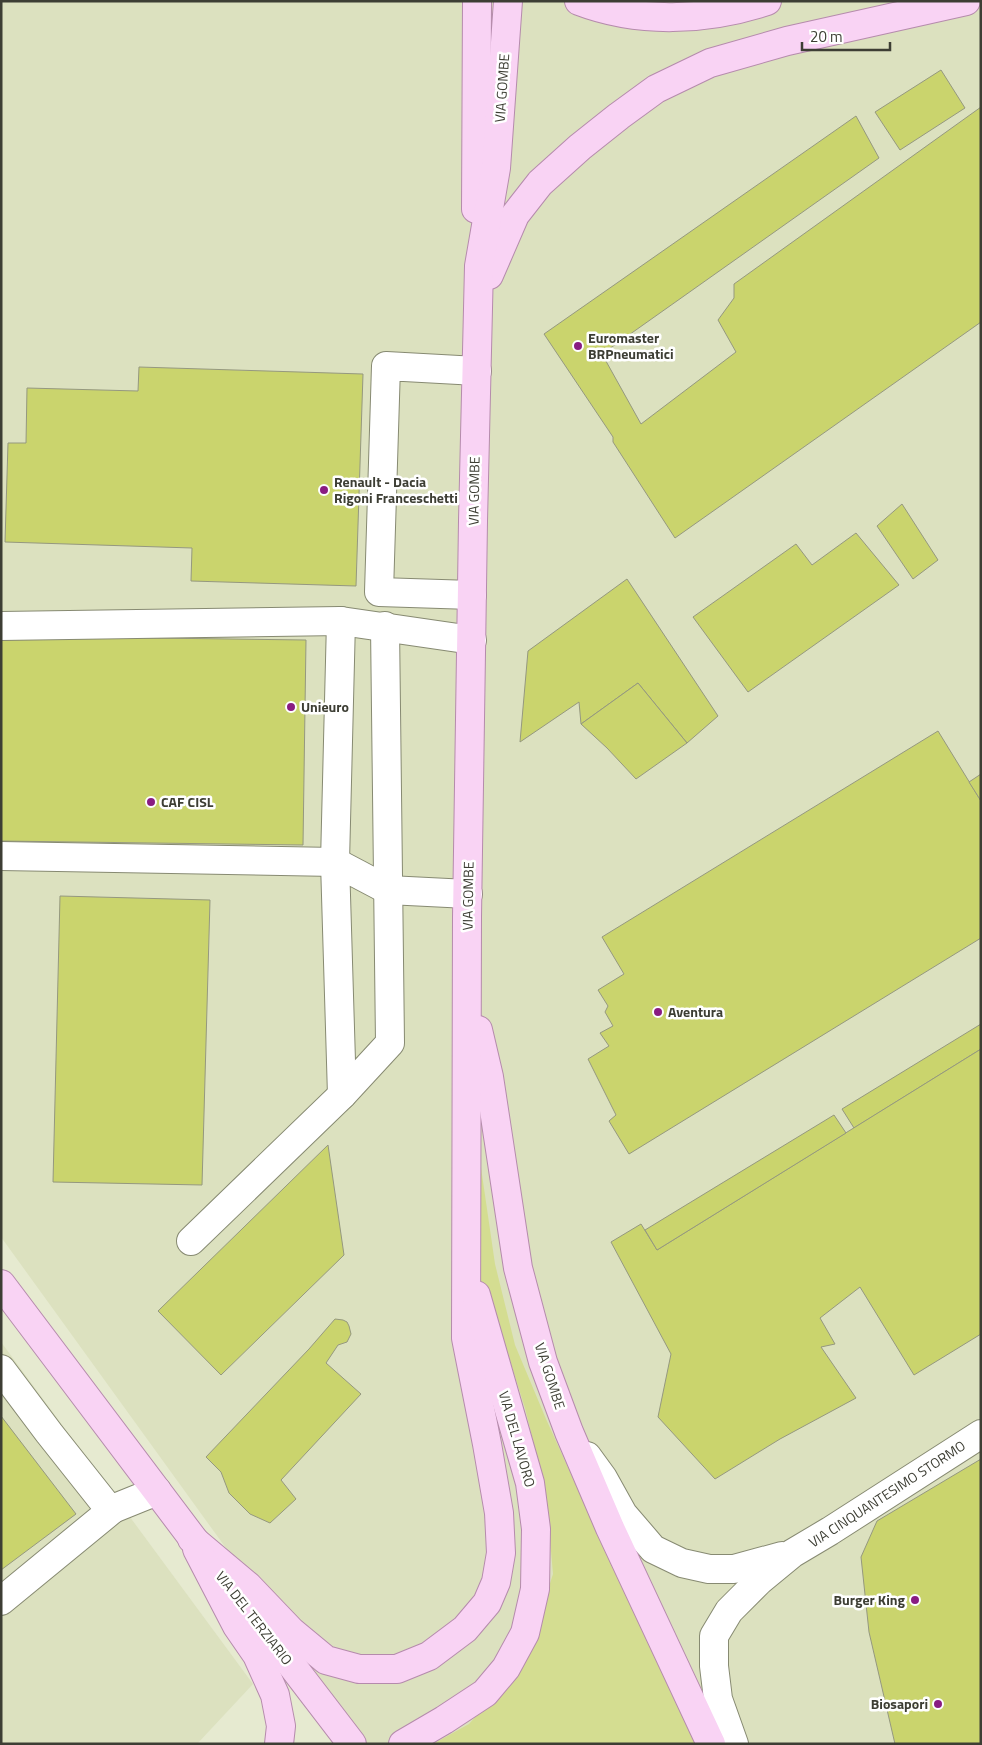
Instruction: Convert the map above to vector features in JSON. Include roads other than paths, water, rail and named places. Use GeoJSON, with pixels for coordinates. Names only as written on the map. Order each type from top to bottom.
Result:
{"type":"FeatureCollection","features":[{"type":"Feature","properties":{"kind":"main road"},"geometry":{"type":"LineString","coordinates":[[477,1],[476,197],[479,266]]}},
{"type":"Feature","properties":{"kind":"main road","name":"VIA GOMBE"},"geometry":{"type":"LineString","coordinates":[[192,1539],[248,1586],[291,1631],[326,1660],[359,1669],[397,1669],[429,1656],[465,1629],[487,1603],[496,1582],[501,1553],[499,1513],[466,1338],[468,894],[479,266],[496,168],[508,1]]}},
{"type":"Feature","properties":{"kind":"main road"},"geometry":{"type":"LineString","coordinates":[[579,1],[602,10],[651,18],[698,17],[747,8],[767,1]]}},
{"type":"Feature","properties":{"kind":"main road"},"geometry":{"type":"LineString","coordinates":[[478,304],[515,214],[540,183],[596,135],[656,89],[710,63],[787,41],[966,1]]}},
{"type":"Feature","properties":{"kind":"main road","name":"VIA GOMBE"},"geometry":{"type":"LineString","coordinates":[[468,984],[489,1078],[518,1268],[543,1362],[569,1432],[610,1528],[711,1744]]}},
{"type":"Feature","properties":{"kind":"main road","name":"VIA DEL LAVORO"},"geometry":{"type":"LineString","coordinates":[[403,1744],[485,1693],[506,1668],[525,1633],[535,1588],[536,1530],[530,1482],[466,1258]]}},
{"type":"Feature","properties":{"kind":"main road","name":"VIA DEL TERZIARIO"},"geometry":{"type":"LineString","coordinates":[[1,1284],[192,1539],[241,1599],[352,1744]]}},
{"type":"Feature","properties":{"kind":"main road"},"geometry":{"type":"LineString","coordinates":[[192,1539],[237,1626],[257,1655],[275,1696],[281,1726],[279,1744]]}},
{"type":"Feature","properties":{"kind":"street"},"geometry":{"type":"LineString","coordinates":[[472,595],[379,592],[386,366],[477,371]]}},
{"type":"Feature","properties":{"kind":"street"},"geometry":{"type":"LineString","coordinates":[[1,626],[341,621],[472,640]]}},
{"type":"Feature","properties":{"kind":"street"},"geometry":{"type":"LineString","coordinates":[[341,621],[335,862],[342,1095]]}},
{"type":"Feature","properties":{"kind":"street"},"geometry":{"type":"LineString","coordinates":[[191,1240],[342,1095],[390,1043],[385,626]]}},
{"type":"Feature","properties":{"kind":"street"},"geometry":{"type":"LineString","coordinates":[[1,856],[335,862],[388,890],[468,894]]}},
{"type":"Feature","properties":{"kind":"street"},"geometry":{"type":"LineString","coordinates":[[1,1369],[110,1510],[113,1509]]}},
{"type":"Feature","properties":{"kind":"street","name":"VIA CINQUANTESIMO STORMO"},"geometry":{"type":"LineString","coordinates":[[569,1432],[602,1478],[623,1514],[653,1549],[682,1563],[709,1569],[734,1569],[794,1553]]}},
{"type":"Feature","properties":{"kind":"street","name":"VIA CINQUANTESIMO STORMO"},"geometry":{"type":"LineString","coordinates":[[734,1744],[718,1699],[714,1666],[714,1636],[729,1611],[758,1581],[794,1553],[981,1434]]}},
{"type":"Feature","properties":{"kind":"street"},"geometry":{"type":"LineString","coordinates":[[1,1601],[113,1509],[157,1491]]}},
{"type":"Feature","properties":{"kind":"place","name":"Euromaster BRPneumatici"},"geometry":{"type":"Point","coordinates":[578,346]}},
{"type":"Feature","properties":{"kind":"place","name":"Renault - Dacia Rigoni Franceschetti"},"geometry":{"type":"Point","coordinates":[324,490]}},
{"type":"Feature","properties":{"kind":"place","name":"Unieuro"},"geometry":{"type":"Point","coordinates":[291,707]}},
{"type":"Feature","properties":{"kind":"place","name":"CAF CISL"},"geometry":{"type":"Point","coordinates":[151,802]}},
{"type":"Feature","properties":{"kind":"place","name":"Aventura"},"geometry":{"type":"Point","coordinates":[658,1012]}},
{"type":"Feature","properties":{"kind":"place","name":"Burger King"},"geometry":{"type":"Point","coordinates":[915,1600]}},
{"type":"Feature","properties":{"kind":"place","name":"Biosapori"},"geometry":{"type":"Point","coordinates":[938,1704]}}]}
